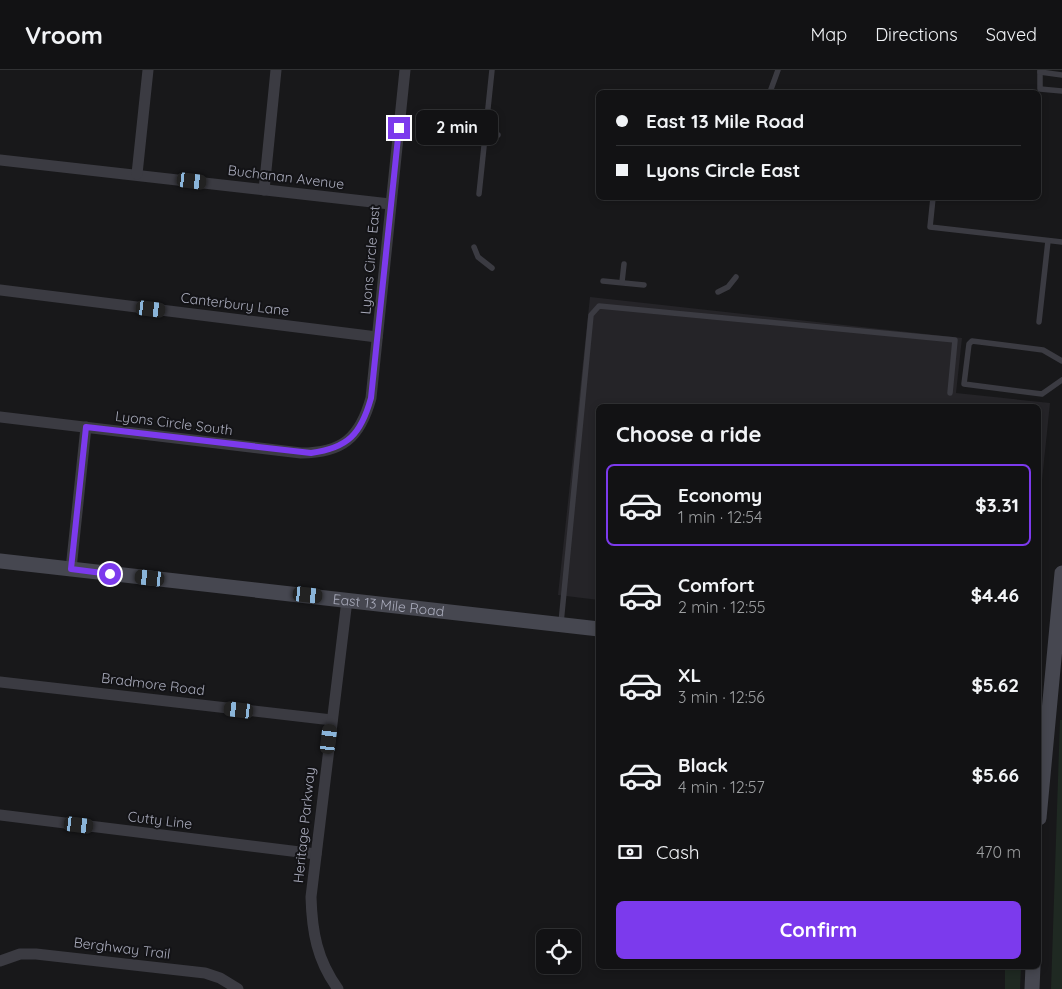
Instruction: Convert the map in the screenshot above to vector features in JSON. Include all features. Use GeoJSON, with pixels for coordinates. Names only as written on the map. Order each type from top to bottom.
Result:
{"type":"FeatureCollection","features":[{"type":"Feature","properties":{"kind":"main road","name":"East 13 Mile Road"},"geometry":{"type":"LineString","coordinates":[[0,561],[596,629]]}},
{"type":"Feature","properties":{"kind":"main road"},"geometry":{"type":"LineString","coordinates":[[1041,797],[1050,700],[1051,665],[1062,573]]}},
{"type":"Feature","properties":{"kind":"main road"},"geometry":{"type":"LineString","coordinates":[[1033,969],[1033,988]]}},
{"type":"Feature","properties":{"kind":"street"},"geometry":{"type":"LineString","coordinates":[[137,174],[148,70]]}},
{"type":"Feature","properties":{"kind":"street"},"geometry":{"type":"LineString","coordinates":[[264,190],[276,70]]}},
{"type":"Feature","properties":{"kind":"street","name":"Lyons Circle East"},"geometry":{"type":"LineString","coordinates":[[344,444],[355,435],[367,413],[371,398],[405,70]]}},
{"type":"Feature","properties":{"kind":"street","name":"Buchanan Avenue"},"geometry":{"type":"LineString","coordinates":[[0,160],[390,204]]}},
{"type":"Feature","properties":{"kind":"street","name":"Canterbury Lane"},"geometry":{"type":"LineString","coordinates":[[0,290],[377,337]]}},
{"type":"Feature","properties":{"kind":"street","name":"Lyons Circle South"},"geometry":{"type":"LineString","coordinates":[[0,417],[301,453],[333,450],[344,444]]}},
{"type":"Feature","properties":{"kind":"street"},"geometry":{"type":"LineString","coordinates":[[71,569],[86,427]]}},
{"type":"Feature","properties":{"kind":"street","name":"Heritage Parkway"},"geometry":{"type":"LineString","coordinates":[[338,989],[325,971],[316,948],[312,924],[316,854],[347,600]]}},
{"type":"Feature","properties":{"kind":"street","name":"Bradmore Road"},"geometry":{"type":"LineString","coordinates":[[0,682],[332,720]]}},
{"type":"Feature","properties":{"kind":"street","name":"Cutty Line"},"geometry":{"type":"LineString","coordinates":[[0,815],[316,854]]}},
{"type":"Feature","properties":{"kind":"street","name":"Berghway Trail"},"geometry":{"type":"LineString","coordinates":[[0,961],[20,954],[36,954],[196,972],[220,978],[238,989]]}},
{"type":"Feature","properties":{"kind":"lane"},"geometry":{"type":"LineString","coordinates":[[479,194],[492,70]]}},
{"type":"Feature","properties":{"kind":"lane"},"geometry":{"type":"LineString","coordinates":[[771,90],[778,70]]}},
{"type":"Feature","properties":{"kind":"lane"},"geometry":{"type":"LineString","coordinates":[[1062,75],[1040,71],[1040,89],[1062,91]]}},
{"type":"Feature","properties":{"kind":"lane"},"geometry":{"type":"LineString","coordinates":[[486,133],[498,135]]}},
{"type":"Feature","properties":{"kind":"lane"},"geometry":{"type":"LineString","coordinates":[[933,200],[930,227],[1062,242]]}},
{"type":"Feature","properties":{"kind":"lane"},"geometry":{"type":"LineString","coordinates":[[1039,322],[1048,241]]}},
{"type":"Feature","properties":{"kind":"lane"},"geometry":{"type":"LineString","coordinates":[[474,248],[478,257],[492,268]]}},
{"type":"Feature","properties":{"kind":"lane"},"geometry":{"type":"LineString","coordinates":[[622,282],[624,264]]}},
{"type":"Feature","properties":{"kind":"lane"},"geometry":{"type":"LineString","coordinates":[[718,292],[728,287],[736,277]]}},
{"type":"Feature","properties":{"kind":"lane"},"geometry":{"type":"LineString","coordinates":[[603,281],[644,285]]}},
{"type":"Feature","properties":{"kind":"lane"},"geometry":{"type":"LineString","coordinates":[[561,625],[591,315],[599,306],[955,340],[950,393]]}},
{"type":"Feature","properties":{"kind":"lane"},"geometry":{"type":"LineString","coordinates":[[1062,361],[1043,350],[972,341],[969,344],[964,384],[1042,394],[1062,380]]}},
{"type":"Feature","properties":{"kind":"shaded area"},"geometry":{"type":"Polygon","coordinates":[[[590,297],[962,338],[956,393],[1050,403],[1041,490],[1041,404],[596,404],[596,600],[558,595],[590,297]]]}},
{"type":"Feature","properties":{"kind":"shaded area"},"geometry":{"type":"Polygon","coordinates":[[[1060,720],[1062,720],[1062,989],[1051,989],[1060,720]]]}},
{"type":"Feature","properties":{"kind":"shaded area"},"geometry":{"type":"Polygon","coordinates":[[[1005,969],[1021,969],[1020,989],[1005,989],[1005,969]]]}},
{"type":"Feature","properties":{"kind":"route"},"geometry":{"type":"LineString","coordinates":[[110,574],[71,569],[86,427],[301,453],[333,450],[355,435],[367,413],[371,398],[399,128]]}}]}
